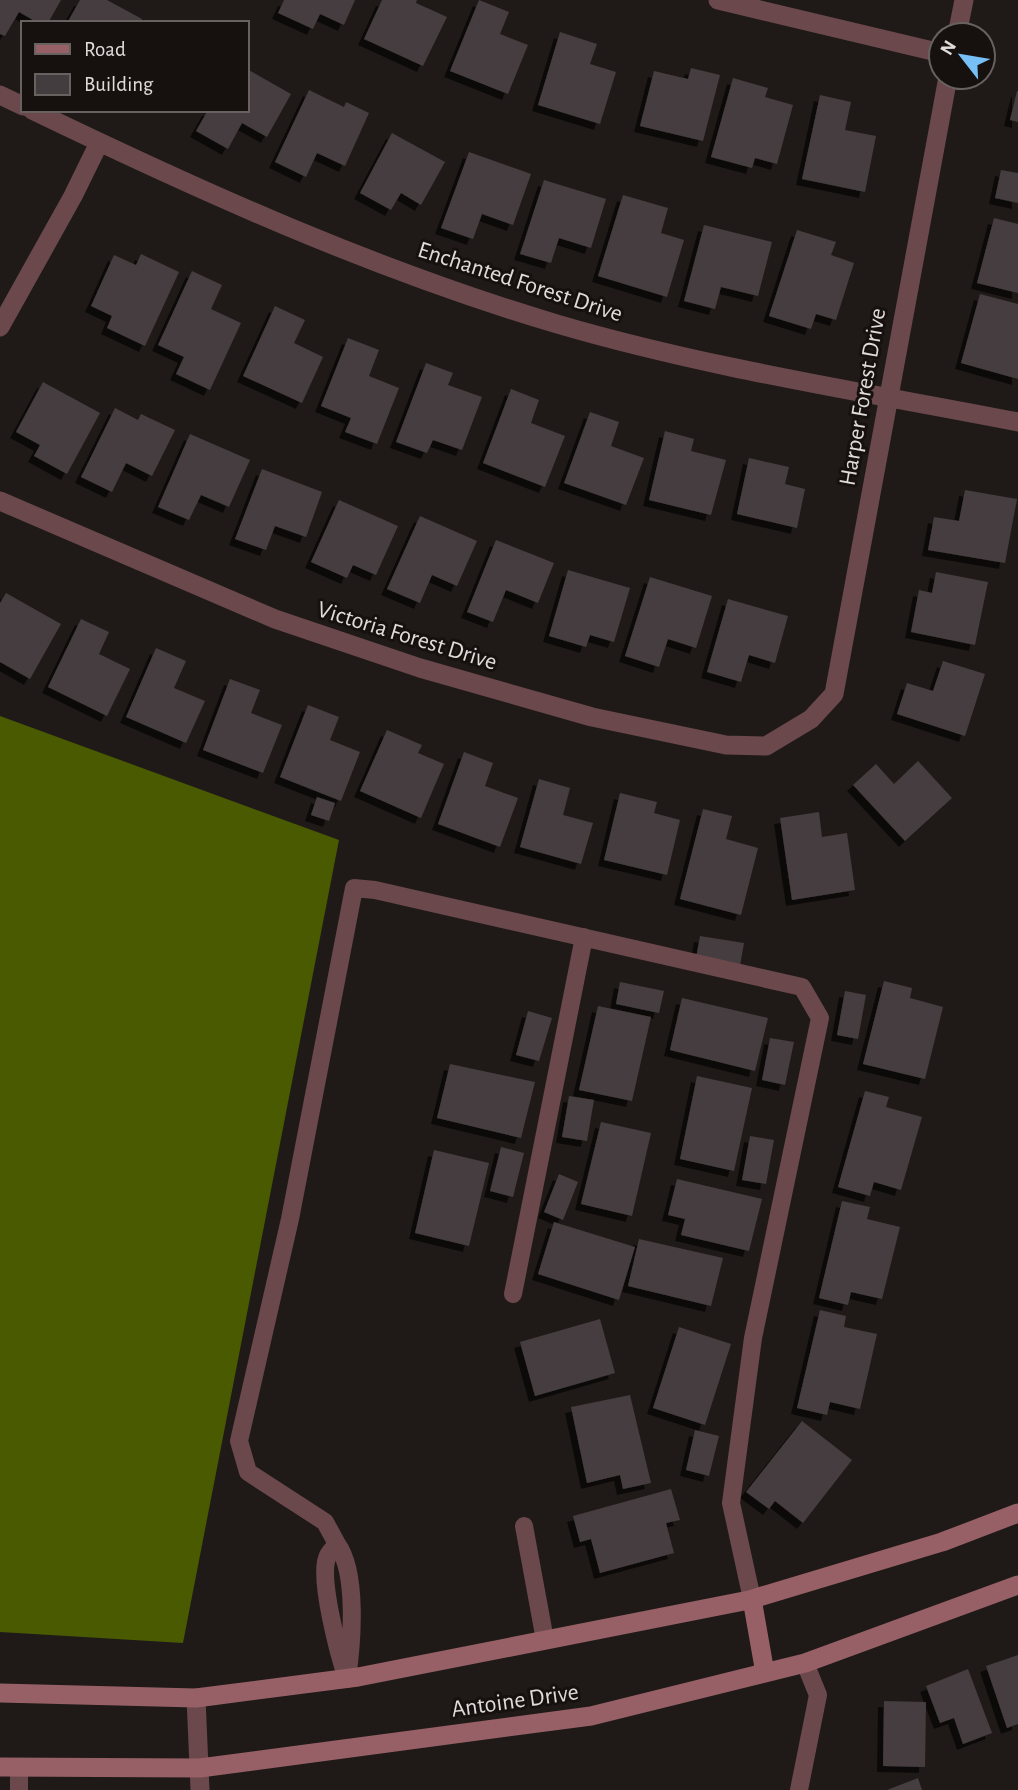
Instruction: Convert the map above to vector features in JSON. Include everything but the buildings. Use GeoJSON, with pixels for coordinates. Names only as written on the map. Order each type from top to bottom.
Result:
{"type":"FeatureCollection","features":[{"type":"Feature","properties":{"kind":"main road","name":"Antoine Drive"},"geometry":{"type":"LineString","coordinates":[[0,1693],[196,1698],[347,1679],[752,1599],[942,1542],[1018,1513]]}},
{"type":"Feature","properties":{"kind":"main road","name":"Antoine Drive"},"geometry":{"type":"LineString","coordinates":[[9,1767],[200,1768],[591,1716],[805,1663],[1018,1585]]}},
{"type":"Feature","properties":{"kind":"main road"},"geometry":{"type":"LineString","coordinates":[[752,1599],[765,1674]]}},
{"type":"Feature","properties":{"kind":"street"},"geometry":{"type":"LineString","coordinates":[[718,0],[927,50]]}},
{"type":"Feature","properties":{"kind":"street"},"geometry":{"type":"LineString","coordinates":[[960,21],[964,0]]}},
{"type":"Feature","properties":{"kind":"street","name":"Harper Forest Drive"},"geometry":{"type":"LineString","coordinates":[[811,719],[834,694],[945,91]]}},
{"type":"Feature","properties":{"kind":"street"},"geometry":{"type":"LineString","coordinates":[[0,95],[21,105]]}},
{"type":"Feature","properties":{"kind":"street","name":"Enchanted Forest Drive"},"geometry":{"type":"LineString","coordinates":[[36,112],[267,220],[545,320],[678,355],[1018,422]]}},
{"type":"Feature","properties":{"kind":"street"},"geometry":{"type":"LineString","coordinates":[[0,327],[73,196],[99,143]]}},
{"type":"Feature","properties":{"kind":"street","name":"Victoria Forest Drive"},"geometry":{"type":"LineString","coordinates":[[0,501],[125,557],[275,619],[420,668],[592,717],[726,745],[766,746],[811,719]]}},
{"type":"Feature","properties":{"kind":"street"},"geometry":{"type":"LineString","coordinates":[[196,1698],[200,1790]]}},
{"type":"Feature","properties":{"kind":"lane"},"geometry":{"type":"LineString","coordinates":[[347,1679],[332,1636],[327,1572],[326,1558],[337,1544],[325,1522],[248,1472],[239,1441],[290,1219],[355,888],[375,890],[802,988],[820,1018],[753,1338],[731,1503],[752,1599]]}},
{"type":"Feature","properties":{"kind":"lane"},"geometry":{"type":"LineString","coordinates":[[513,1294],[584,937]]}},
{"type":"Feature","properties":{"kind":"lane"},"geometry":{"type":"LineString","coordinates":[[524,1526],[545,1640]]}},
{"type":"Feature","properties":{"kind":"lane"},"geometry":{"type":"LineString","coordinates":[[799,1790],[818,1695],[805,1663]]}},
{"type":"Feature","properties":{"kind":"lane"},"geometry":{"type":"LineString","coordinates":[[9,1767],[19,1790]]}},
{"type":"Feature","properties":{"kind":"green space"},"geometry":{"type":"Polygon","coordinates":[[[0,716],[339,840],[183,1643],[0,1632],[0,716]]]}}]}
